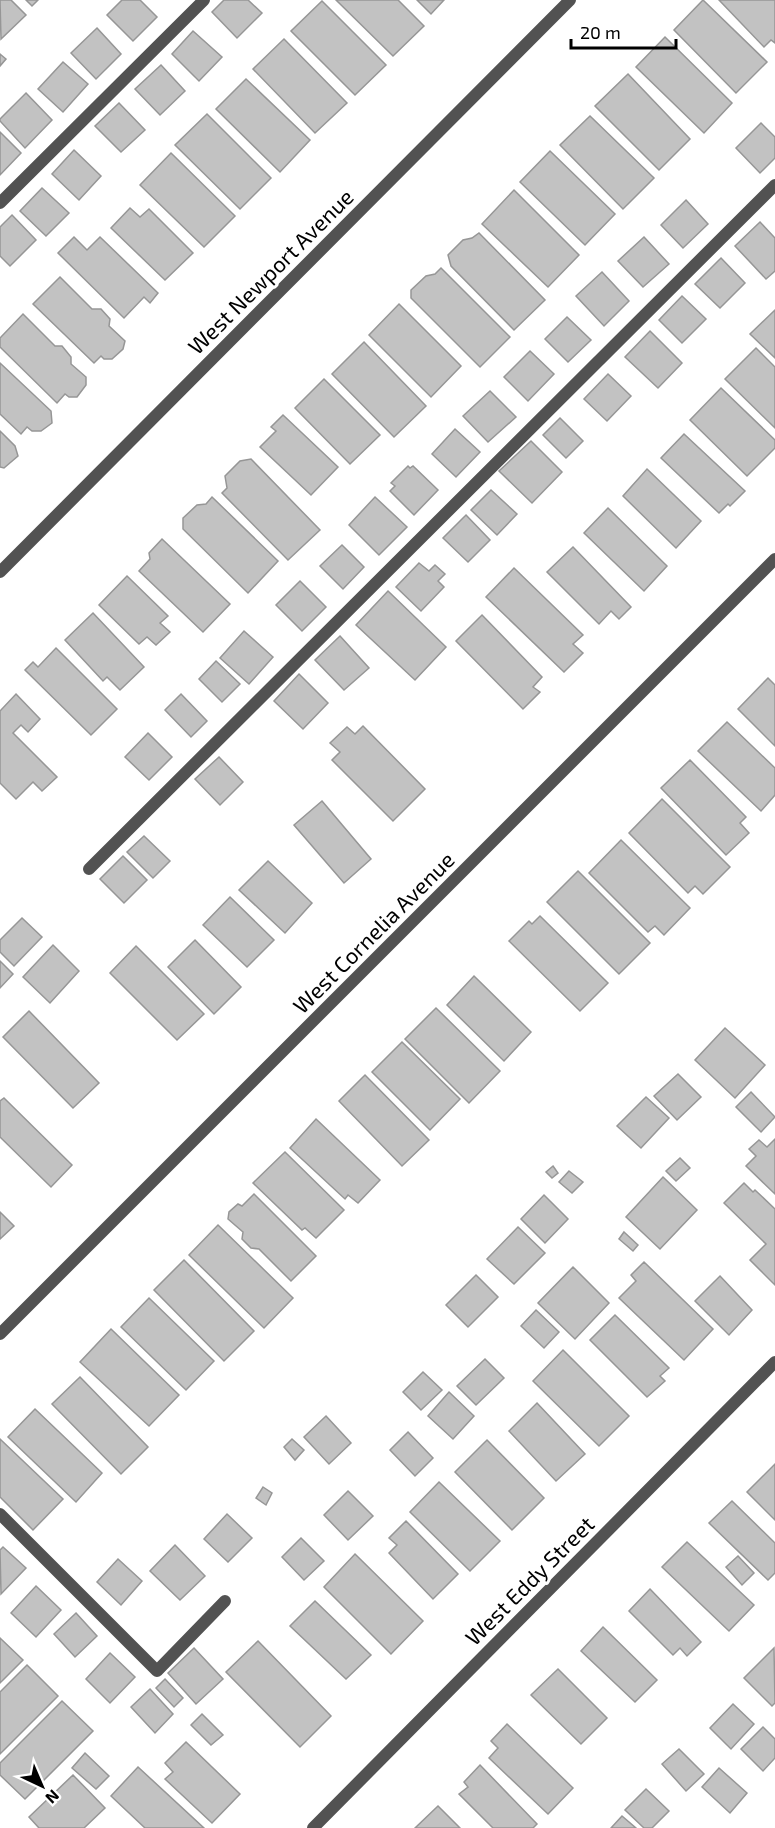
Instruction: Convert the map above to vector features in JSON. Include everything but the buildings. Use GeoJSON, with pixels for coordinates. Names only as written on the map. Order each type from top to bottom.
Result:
{"type":"FeatureCollection","features":[{"type":"Feature","properties":{"kind":"street"},"geometry":{"type":"LineString","coordinates":[[0,203],[204,0]]}},
{"type":"Feature","properties":{"kind":"street","name":"West Newport Avenue"},"geometry":{"type":"LineString","coordinates":[[0,572],[570,0]]}},
{"type":"Feature","properties":{"kind":"street"},"geometry":{"type":"LineString","coordinates":[[89,869],[775,185]]}},
{"type":"Feature","properties":{"kind":"street","name":"West Cornelia Avenue"},"geometry":{"type":"LineString","coordinates":[[0,1334],[775,559]]}},
{"type":"Feature","properties":{"kind":"street","name":"West Eddy Street"},"geometry":{"type":"LineString","coordinates":[[313,1828],[775,1362]]}},
{"type":"Feature","properties":{"kind":"street"},"geometry":{"type":"LineString","coordinates":[[0,1514],[157,1671],[225,1600]]}}]}
